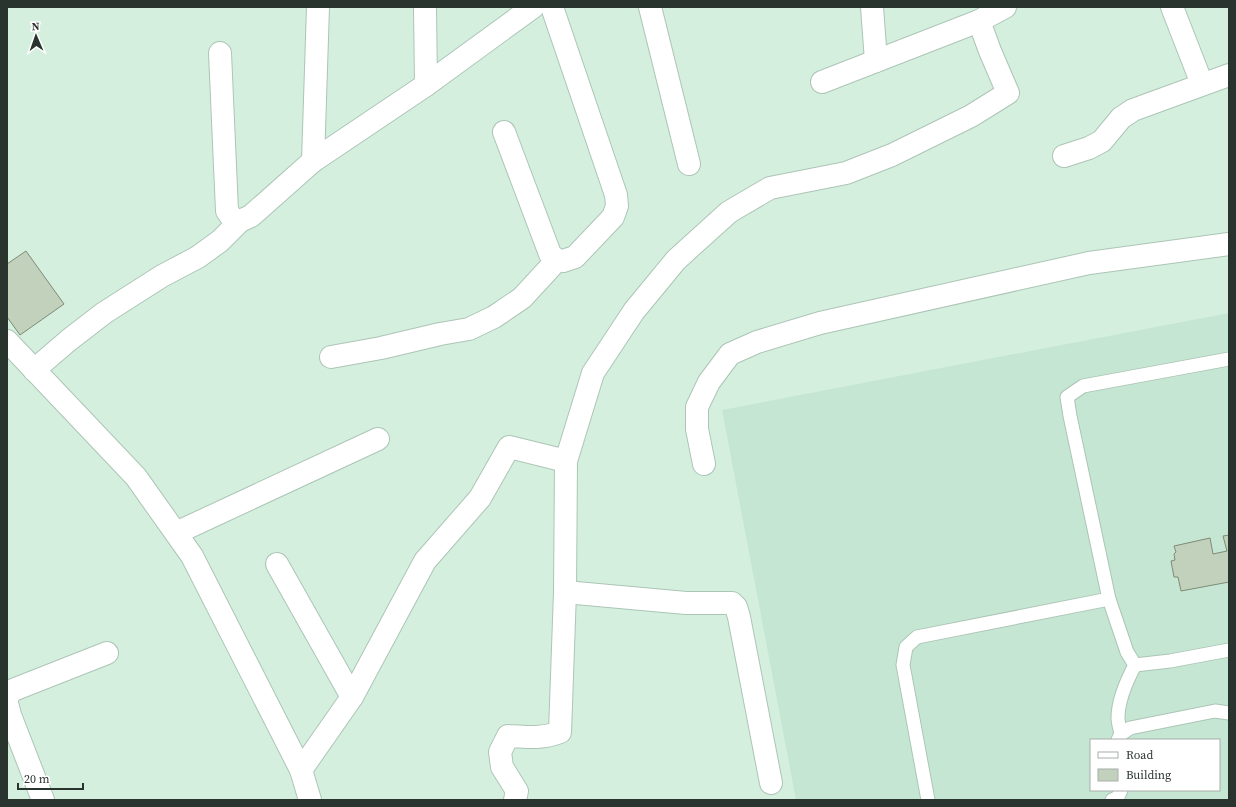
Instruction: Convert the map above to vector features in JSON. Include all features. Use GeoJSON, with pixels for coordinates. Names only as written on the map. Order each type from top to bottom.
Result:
{"type":"FeatureCollection","features":[{"type":"Feature","properties":{"kind":"street"},"geometry":{"type":"LineString","coordinates":[[313,161],[318,7]]}},
{"type":"Feature","properties":{"kind":"street"},"geometry":{"type":"LineString","coordinates":[[425,7],[426,85]]}},
{"type":"Feature","properties":{"kind":"street"},"geometry":{"type":"LineString","coordinates":[[34,370],[104,312],[162,276],[198,257],[220,241],[240,221],[251,216],[313,161],[426,85],[533,7]]}},
{"type":"Feature","properties":{"kind":"street"},"geometry":{"type":"LineString","coordinates":[[504,132],[550,254],[557,260],[563,261],[575,257],[613,217],[616,206],[616,195],[552,7]]}},
{"type":"Feature","properties":{"kind":"street"},"geometry":{"type":"LineString","coordinates":[[650,7],[689,164]]}},
{"type":"Feature","properties":{"kind":"street"},"geometry":{"type":"LineString","coordinates":[[872,7],[876,61]]}},
{"type":"Feature","properties":{"kind":"street"},"geometry":{"type":"LineString","coordinates":[[822,82],[979,21],[1005,7]]}},
{"type":"Feature","properties":{"kind":"street"},"geometry":{"type":"LineString","coordinates":[[1172,7],[1202,84]]}},
{"type":"Feature","properties":{"kind":"street"},"geometry":{"type":"LineString","coordinates":[[515,800],[516,791],[502,767],[500,752],[508,736],[552,736],[560,732],[565,592],[566,460],[593,373],[634,311],[676,260],[729,212],[770,188],[846,173],[892,155],[971,116],[1008,93],[979,21]]}},
{"type":"Feature","properties":{"kind":"street"},"geometry":{"type":"LineString","coordinates":[[220,53],[227,211],[232,218],[240,221]]}},
{"type":"Feature","properties":{"kind":"street"},"geometry":{"type":"LineString","coordinates":[[1064,156],[1089,148],[1102,141],[1121,118],[1133,110],[1229,75]]}},
{"type":"Feature","properties":{"kind":"street"},"geometry":{"type":"LineString","coordinates":[[704,464],[697,429],[697,407],[709,382],[730,354],[757,342],[820,323],[1089,263],[1229,244]]}},
{"type":"Feature","properties":{"kind":"street"},"geometry":{"type":"LineString","coordinates":[[331,357],[468,329],[494,317],[522,298],[557,260]]}},
{"type":"Feature","properties":{"kind":"street"},"geometry":{"type":"LineString","coordinates":[[7,341],[136,477],[192,556],[301,770],[310,800]]}},
{"type":"Feature","properties":{"kind":"street"},"geometry":{"type":"LineString","coordinates":[[176,534],[378,439]]}},
{"type":"Feature","properties":{"kind":"street"},"geometry":{"type":"LineString","coordinates":[[301,770],[352,697],[425,561],[480,498],[509,447],[566,460]]}},
{"type":"Feature","properties":{"kind":"street"},"geometry":{"type":"LineString","coordinates":[[277,564],[352,697]]}},
{"type":"Feature","properties":{"kind":"street"},"geometry":{"type":"LineString","coordinates":[[565,592],[686,603],[732,603],[736,606],[771,783]]}},
{"type":"Feature","properties":{"kind":"street"},"geometry":{"type":"LineString","coordinates":[[43,800],[8,709],[8,695],[13,690],[107,653]]}},
{"type":"Feature","properties":{"kind":"lane"},"geometry":{"type":"LineString","coordinates":[[1135,665],[1127,652],[1108,599],[1067,397],[1083,386],[1229,359]]}},
{"type":"Feature","properties":{"kind":"lane"},"geometry":{"type":"LineString","coordinates":[[928,800],[902,665],[906,647],[917,637],[1108,599]]}},
{"type":"Feature","properties":{"kind":"lane"},"geometry":{"type":"LineString","coordinates":[[1135,665],[1170,661],[1229,650]]}},
{"type":"Feature","properties":{"kind":"lane"},"geometry":{"type":"LineString","coordinates":[[1119,737],[1118,718],[1122,697],[1126,681],[1135,665]]}},
{"type":"Feature","properties":{"kind":"lane"},"geometry":{"type":"LineString","coordinates":[[1119,737],[1130,728],[1215,711],[1229,713]]}},
{"type":"Feature","properties":{"kind":"lane"},"geometry":{"type":"LineString","coordinates":[[1112,800],[1118,797],[1121,791]]}},
{"type":"Feature","properties":{"kind":"shaded area"},"geometry":{"type":"Polygon","coordinates":[[[1229,313],[1229,800],[796,800],[722,410],[1229,313]]]}},
{"type":"Feature","properties":{"kind":"building"},"geometry":{"type":"Polygon","coordinates":[[[26,251],[64,304],[20,335],[7,317],[7,264],[26,251]]]}},
{"type":"Feature","properties":{"kind":"building"},"geometry":{"type":"Polygon","coordinates":[[[1229,535],[1229,582],[1181,591],[1178,577],[1174,577],[1171,561],[1175,560],[1174,554],[1176,552],[1174,546],[1210,538],[1213,554],[1227,551],[1223,536],[1229,535]]]}}]}
